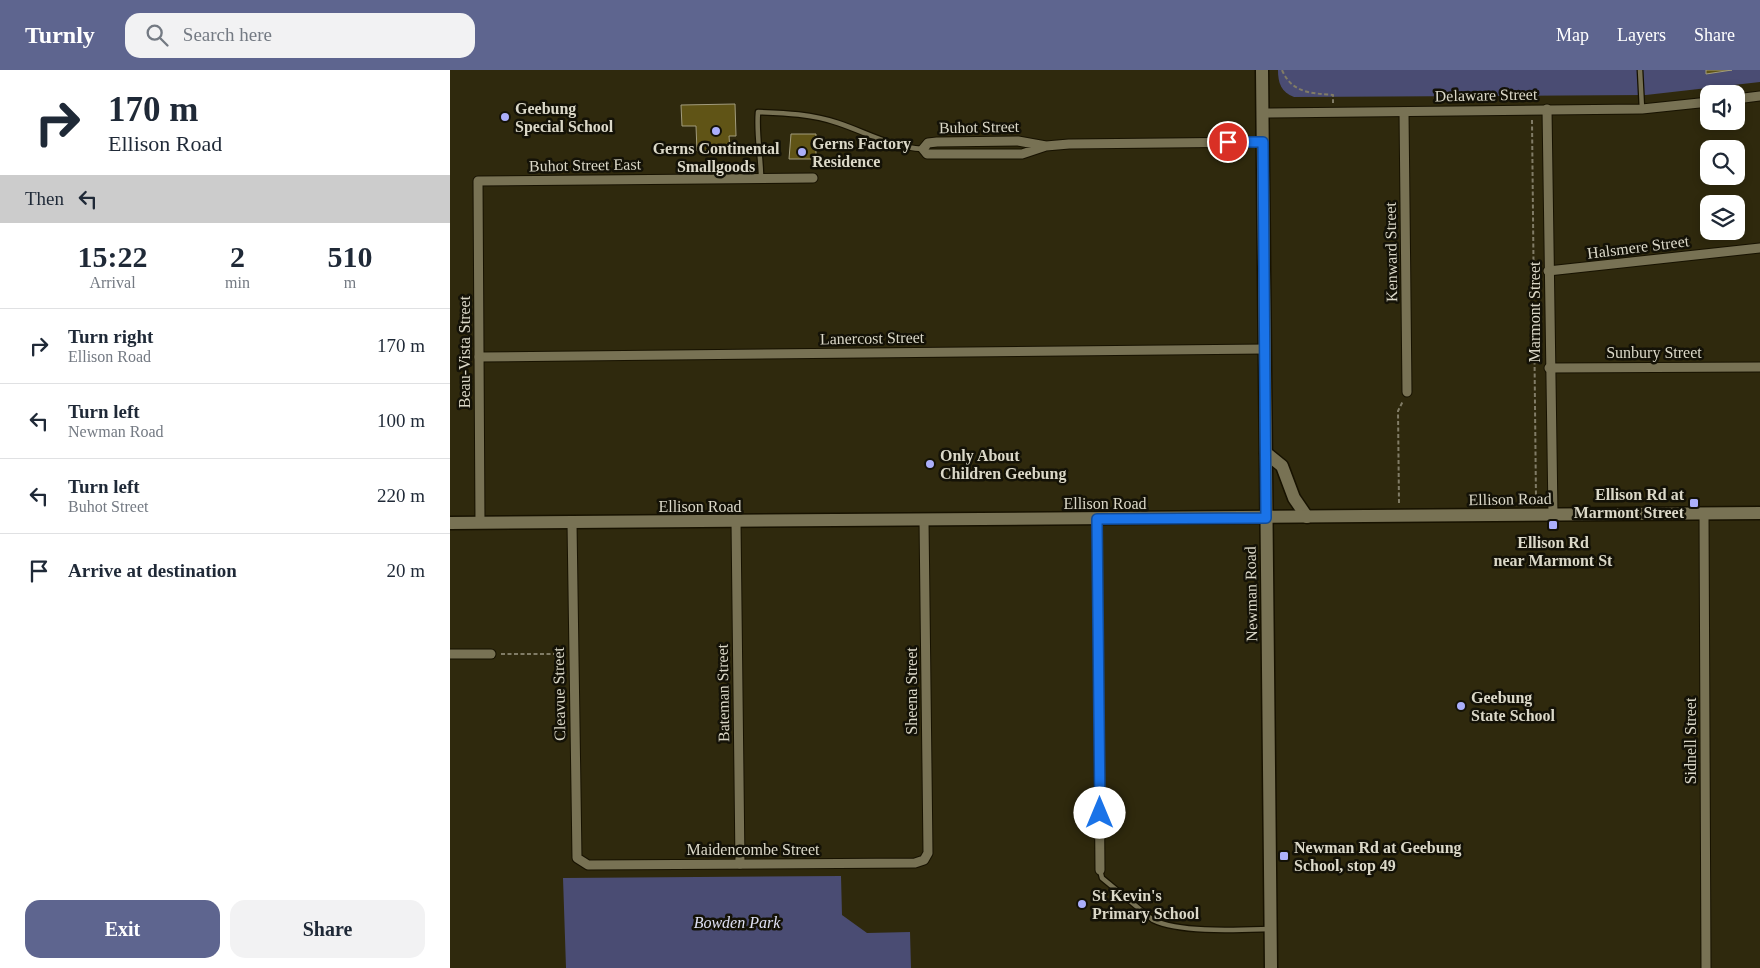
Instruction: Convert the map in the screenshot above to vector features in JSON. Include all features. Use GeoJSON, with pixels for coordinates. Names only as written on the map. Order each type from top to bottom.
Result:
{"type":"FeatureCollection","features":[{"type":"Feature","properties":{"kind":"street","name":"Newman Road"},"geometry":{"type":"LineString","coordinates":[[1262,70],[1271,968]]}},
{"type":"Feature","properties":{"kind":"street"},"geometry":{"type":"LineString","coordinates":[[1745,98],[1760,96]]}},
{"type":"Feature","properties":{"kind":"street","name":"Delaware Street"},"geometry":{"type":"LineString","coordinates":[[1263,113],[1642,109],[1700,103]]}},
{"type":"Feature","properties":{"kind":"street","name":"Marmont Street"},"geometry":{"type":"LineString","coordinates":[[1547,109],[1552,514]]}},
{"type":"Feature","properties":{"kind":"street","name":"Kenward Street"},"geometry":{"type":"LineString","coordinates":[[1404,112],[1407,392]]}},
{"type":"Feature","properties":{"kind":"street","name":"Buhot Street"},"geometry":{"type":"LineString","coordinates":[[923,149],[926,154],[1022,154],[1046,146],[1263,142]]}},
{"type":"Feature","properties":{"kind":"street","name":"Buhot Street East"},"geometry":{"type":"LineString","coordinates":[[478,181],[813,178]]}},
{"type":"Feature","properties":{"kind":"street","name":"Beau-Vista Street"},"geometry":{"type":"LineString","coordinates":[[478,181],[480,523]]}},
{"type":"Feature","properties":{"kind":"street","name":"Halsmere Street"},"geometry":{"type":"LineString","coordinates":[[1548,271],[1760,248]]}},
{"type":"Feature","properties":{"kind":"street","name":"Lanercost Street"},"geometry":{"type":"LineString","coordinates":[[479,356],[1265,349]]}},
{"type":"Feature","properties":{"kind":"street","name":"Sunbury Street"},"geometry":{"type":"LineString","coordinates":[[1549,368],[1760,366]]}},
{"type":"Feature","properties":{"kind":"street"},"geometry":{"type":"LineString","coordinates":[[1266,453],[1282,466],[1294,498],[1307,518]]}},
{"type":"Feature","properties":{"kind":"street","name":"Sidnell Street"},"geometry":{"type":"LineString","coordinates":[[1704,513],[1706,968]]}},
{"type":"Feature","properties":{"kind":"street","name":"Ellison Road"},"geometry":{"type":"LineString","coordinates":[[450,523],[1307,518],[1760,513]]}},
{"type":"Feature","properties":{"kind":"street"},"geometry":{"type":"LineString","coordinates":[[1097,519],[1100,870]]}},
{"type":"Feature","properties":{"kind":"street","name":"Sheena Street"},"geometry":{"type":"LineString","coordinates":[[924,520],[928,853],[924,860]]}},
{"type":"Feature","properties":{"kind":"street","name":"Bateman Street"},"geometry":{"type":"LineString","coordinates":[[736,522],[740,864]]}},
{"type":"Feature","properties":{"kind":"street","name":"Cleavue Street"},"geometry":{"type":"LineString","coordinates":[[572,523],[575,850],[577,858],[582,862]]}},
{"type":"Feature","properties":{"kind":"street"},"geometry":{"type":"LineString","coordinates":[[450,654],[491,654]]}},
{"type":"Feature","properties":{"kind":"street","name":"Maidencombe Street"},"geometry":{"type":"LineString","coordinates":[[582,862],[588,865],[914,863],[924,860]]}},
{"type":"Feature","properties":{"kind":"lane"},"geometry":{"type":"LineString","coordinates":[[1640,70],[1642,109]]}},
{"type":"Feature","properties":{"kind":"lane"},"geometry":{"type":"LineString","coordinates":[[761,178],[761,157],[756,130],[758,112],[798,114],[838,123],[898,147],[923,149]]}},
{"type":"Feature","properties":{"kind":"lane"},"geometry":{"type":"LineString","coordinates":[[1100,870],[1102,878],[1153,920],[1160,923],[1198,928],[1271,929]]}},
{"type":"Feature","properties":{"kind":"path"},"geometry":{"type":"LineString","coordinates":[[1282,70],[1293,86],[1303,92],[1333,95],[1333,101]]}},
{"type":"Feature","properties":{"kind":"path"},"geometry":{"type":"LineString","coordinates":[[1532,109],[1536,500]]}},
{"type":"Feature","properties":{"kind":"path"},"geometry":{"type":"LineString","coordinates":[[1399,503],[1398,410],[1407,392]]}},
{"type":"Feature","properties":{"kind":"path"},"geometry":{"type":"LineString","coordinates":[[491,654],[574,654]]}},
{"type":"Feature","properties":{"kind":"green space"},"geometry":{"type":"Polygon","coordinates":[[[1278,70],[1760,70],[1760,82],[1734,85],[1700,85],[1700,89],[1646,95],[1294,97],[1283,90],[1278,70]]]}},
{"type":"Feature","properties":{"kind":"green space","name":"Bowden Park"},"geometry":{"type":"Polygon","coordinates":[[[841,876],[842,915],[867,933],[910,932],[911,968],[566,968],[563,878],[841,876]]]}},
{"type":"Feature","properties":{"kind":"building"},"geometry":{"type":"Polygon","coordinates":[[[1706,70],[1732,70],[1706,74],[1706,70]]]}},
{"type":"Feature","properties":{"kind":"building","name":"Gerns Continental Smallgoods"},"geometry":{"type":"Polygon","coordinates":[[[735,104],[736,136],[729,136],[730,150],[697,151],[696,126],[682,126],[681,105],[735,104]]]}},
{"type":"Feature","properties":{"kind":"building","name":"Gerns Factory Residence"},"geometry":{"type":"Polygon","coordinates":[[[791,134],[816,134],[816,159],[789,159],[791,134]]]}},
{"type":"Feature","properties":{"kind":"place","name":"Geebung Special School"},"geometry":{"type":"Point","coordinates":[505,117]}},
{"type":"Feature","properties":{"kind":"place","name":"Gerns Continental Smallgoods"},"geometry":{"type":"Point","coordinates":[716,131]}},
{"type":"Feature","properties":{"kind":"place","name":"Gerns Factory Residence"},"geometry":{"type":"Point","coordinates":[802,152]}},
{"type":"Feature","properties":{"kind":"place","name":"Only About Children Geebung"},"geometry":{"type":"Point","coordinates":[930,464]}},
{"type":"Feature","properties":{"kind":"place","name":"Ellison Rd at Marmont Street"},"geometry":{"type":"Point","coordinates":[1694,503]}},
{"type":"Feature","properties":{"kind":"place","name":"Ellison Rd near Marmont St"},"geometry":{"type":"Point","coordinates":[1553,525]}},
{"type":"Feature","properties":{"kind":"place","name":"Geebung State School"},"geometry":{"type":"Point","coordinates":[1461,706]}},
{"type":"Feature","properties":{"kind":"place","name":"Newman Rd at Geebung School, stop 49"},"geometry":{"type":"Point","coordinates":[1284,856]}},
{"type":"Feature","properties":{"kind":"place","name":"St Kevin's Primary School"},"geometry":{"type":"Point","coordinates":[1082,904]}},
{"type":"Feature","properties":{"kind":"route"},"geometry":{"type":"LineString","coordinates":[[1100,813],[1097,519],[1266,518],[1263,142],[1228,142]]}}]}
